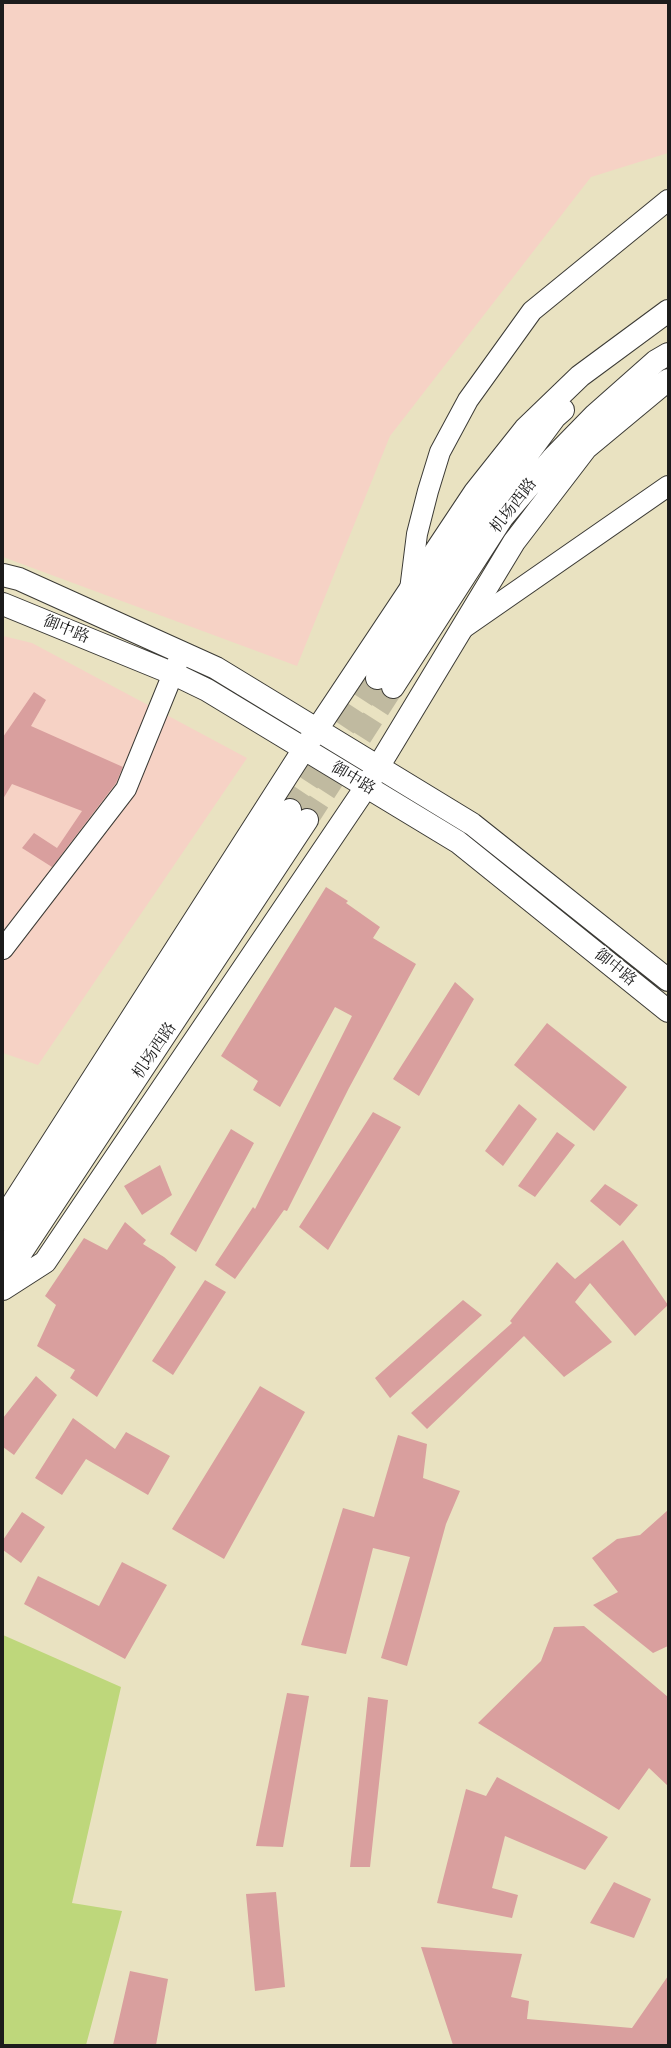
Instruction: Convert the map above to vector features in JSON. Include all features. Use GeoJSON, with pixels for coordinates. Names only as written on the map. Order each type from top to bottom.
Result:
{"type":"FeatureCollection","features":[{"type":"Feature","properties":{"kind":"main road"},"geometry":{"type":"LineString","coordinates":[[3,1219],[304,749],[475,492],[525,429],[580,376],[668,311]]}},
{"type":"Feature","properties":{"kind":"main road","name":"机场西路"},"geometry":{"type":"LineString","coordinates":[[668,329],[616,363],[555,417],[468,535],[385,683],[502,518],[552,459],[595,415],[656,361],[668,354]]}},
{"type":"Feature","properties":{"kind":"main road"},"geometry":{"type":"LineString","coordinates":[[3,1289],[45,1262],[366,787],[514,542],[586,448],[668,380]]}},
{"type":"Feature","properties":{"kind":"main road","name":"御中路"},"geometry":{"type":"LineString","coordinates":[[3,575],[19,579],[181,654],[216,668],[317,729],[472,824],[668,980]]}},
{"type":"Feature","properties":{"kind":"main road","name":"御中路"},"geometry":{"type":"LineString","coordinates":[[3,604],[174,674],[207,690],[458,842],[668,1011]]}},
{"type":"Feature","properties":{"kind":"main road","name":"机场西路"},"geometry":{"type":"LineString","coordinates":[[3,1252],[299,815],[3,1280]]}},
{"type":"Feature","properties":{"kind":"street"},"geometry":{"type":"LineString","coordinates":[[410,590],[417,534],[428,491],[440,452],[468,400],[532,311],[668,200]]}},
{"type":"Feature","properties":{"kind":"street"},"geometry":{"type":"LineString","coordinates":[[462,629],[668,486]]}},
{"type":"Feature","properties":{"kind":"street"},"geometry":{"type":"LineString","coordinates":[[3,949],[126,789],[181,654]]}},
{"type":"Feature","properties":{"kind":"shaded area"},"geometry":{"type":"Polygon","coordinates":[[[3,3],[668,3],[668,153],[591,177],[390,436],[297,666],[3,557],[3,3]]]}},
{"type":"Feature","properties":{"kind":"shaded area"},"geometry":{"type":"Polygon","coordinates":[[[3,636],[32,643],[247,758],[38,1065],[3,1053],[3,636]]]}},
{"type":"Feature","properties":{"kind":"green space"},"geometry":{"type":"Polygon","coordinates":[[[3,1635],[121,1687],[72,1903],[122,1911],[86,2045],[3,2045],[3,1635]]]}},
{"type":"Feature","properties":{"kind":"building"},"geometry":{"type":"Polygon","coordinates":[[[34,692],[46,700],[31,726],[123,767],[116,783],[52,867],[22,848],[34,833],[57,848],[82,811],[12,784],[3,799],[3,737],[34,692]]]}},
{"type":"Feature","properties":{"kind":"building"},"geometry":{"type":"Polygon","coordinates":[[[326,887],[348,901],[346,903],[380,927],[373,938],[416,964],[349,1088],[287,1211],[284,1210],[235,1279],[215,1265],[253,1207],[255,1209],[352,1016],[335,1007],[280,1107],[253,1090],[258,1081],[221,1056],[326,887]]]}},
{"type":"Feature","properties":{"kind":"building"},"geometry":{"type":"Polygon","coordinates":[[[455,982],[474,999],[419,1096],[393,1079],[455,982]]]}},
{"type":"Feature","properties":{"kind":"building"},"geometry":{"type":"Polygon","coordinates":[[[547,1023],[627,1087],[594,1131],[514,1065],[547,1023]]]}},
{"type":"Feature","properties":{"kind":"building"},"geometry":{"type":"Polygon","coordinates":[[[519,1104],[537,1119],[503,1166],[485,1151],[519,1104]]]}},
{"type":"Feature","properties":{"kind":"building"},"geometry":{"type":"Polygon","coordinates":[[[373,1112],[401,1127],[328,1250],[299,1227],[373,1112]]]}},
{"type":"Feature","properties":{"kind":"building"},"geometry":{"type":"Polygon","coordinates":[[[231,1129],[254,1143],[196,1252],[170,1234],[231,1129]]]}},
{"type":"Feature","properties":{"kind":"building"},"geometry":{"type":"Polygon","coordinates":[[[557,1132],[575,1145],[535,1197],[518,1186],[557,1132]]]}},
{"type":"Feature","properties":{"kind":"building"},"geometry":{"type":"Polygon","coordinates":[[[160,1165],[172,1195],[142,1215],[124,1186],[160,1165]]]}},
{"type":"Feature","properties":{"kind":"building"},"geometry":{"type":"Polygon","coordinates":[[[605,1184],[638,1205],[620,1226],[590,1201],[605,1184]]]}},
{"type":"Feature","properties":{"kind":"building"},"geometry":{"type":"Polygon","coordinates":[[[125,1222],[146,1240],[143,1244],[164,1257],[176,1267],[97,1397],[70,1378],[75,1370],[37,1346],[56,1305],[45,1296],[84,1238],[107,1250],[125,1222]]]}},
{"type":"Feature","properties":{"kind":"building"},"geometry":{"type":"Polygon","coordinates":[[[623,1240],[668,1305],[635,1336],[590,1283],[575,1302],[612,1342],[564,1377],[524,1336],[427,1429],[411,1413],[512,1323],[510,1321],[557,1262],[575,1279],[623,1240]]]}},
{"type":"Feature","properties":{"kind":"building"},"geometry":{"type":"Polygon","coordinates":[[[205,1280],[226,1292],[173,1375],[152,1361],[205,1280]]]}},
{"type":"Feature","properties":{"kind":"building"},"geometry":{"type":"Polygon","coordinates":[[[463,1300],[482,1315],[390,1398],[375,1378],[463,1300]]]}},
{"type":"Feature","properties":{"kind":"building"},"geometry":{"type":"Polygon","coordinates":[[[36,1376],[57,1395],[14,1455],[3,1447],[3,1418],[36,1376]]]}},
{"type":"Feature","properties":{"kind":"building"},"geometry":{"type":"Polygon","coordinates":[[[260,1386],[305,1412],[224,1559],[172,1529],[260,1386]]]}},
{"type":"Feature","properties":{"kind":"building"},"geometry":{"type":"Polygon","coordinates":[[[73,1418],[115,1449],[126,1432],[170,1456],[148,1495],[86,1459],[62,1495],[35,1478],[73,1418]]]}},
{"type":"Feature","properties":{"kind":"building"},"geometry":{"type":"Polygon","coordinates":[[[398,1435],[427,1444],[423,1478],[460,1491],[446,1524],[407,1666],[381,1658],[410,1557],[373,1548],[346,1654],[301,1645],[343,1508],[374,1517],[398,1435]]]}},
{"type":"Feature","properties":{"kind":"building"},"geometry":{"type":"Polygon","coordinates":[[[668,1510],[668,1646],[653,1653],[593,1605],[618,1592],[592,1558],[617,1539],[640,1535],[668,1510]]]}},
{"type":"Feature","properties":{"kind":"building"},"geometry":{"type":"Polygon","coordinates":[[[22,1512],[45,1527],[21,1563],[3,1550],[3,1540],[22,1512]]]}},
{"type":"Feature","properties":{"kind":"building"},"geometry":{"type":"Polygon","coordinates":[[[122,1562],[167,1585],[125,1659],[24,1604],[38,1576],[99,1606],[122,1562]]]}},
{"type":"Feature","properties":{"kind":"building"},"geometry":{"type":"Polygon","coordinates":[[[584,1626],[668,1697],[668,1786],[649,1768],[619,1810],[478,1723],[541,1661],[554,1627],[584,1626]]]}},
{"type":"Feature","properties":{"kind":"building"},"geometry":{"type":"Polygon","coordinates":[[[287,1693],[309,1696],[283,1847],[256,1846],[287,1693]]]}},
{"type":"Feature","properties":{"kind":"building"},"geometry":{"type":"Polygon","coordinates":[[[368,1697],[388,1700],[370,1867],[350,1867],[368,1697]]]}},
{"type":"Feature","properties":{"kind":"building"},"geometry":{"type":"Polygon","coordinates":[[[497,1777],[608,1837],[585,1870],[505,1836],[492,1888],[518,1895],[512,1918],[437,1903],[466,1789],[486,1796],[497,1777]]]}},
{"type":"Feature","properties":{"kind":"building"},"geometry":{"type":"Polygon","coordinates":[[[614,1882],[651,1899],[634,1938],[590,1923],[614,1882]]]}},
{"type":"Feature","properties":{"kind":"building"},"geometry":{"type":"Polygon","coordinates":[[[276,1892],[285,1987],[255,1991],[246,1894],[276,1892]]]}},
{"type":"Feature","properties":{"kind":"building"},"geometry":{"type":"Polygon","coordinates":[[[421,1947],[522,1954],[511,1997],[529,2001],[527,2019],[632,2028],[668,1976],[668,2045],[453,2045],[421,1947]]]}},
{"type":"Feature","properties":{"kind":"building"},"geometry":{"type":"Polygon","coordinates":[[[130,1971],[168,1979],[156,2045],[113,2045],[130,1971]]]}},
{"type":"Feature","properties":{"kind":"tunnel"},"geometry":{"type":"LineString","coordinates":[[290,810],[377,678]]}},
{"type":"Feature","properties":{"kind":"tunnel"},"geometry":{"type":"LineString","coordinates":[[307,820],[393,687]]}}]}
